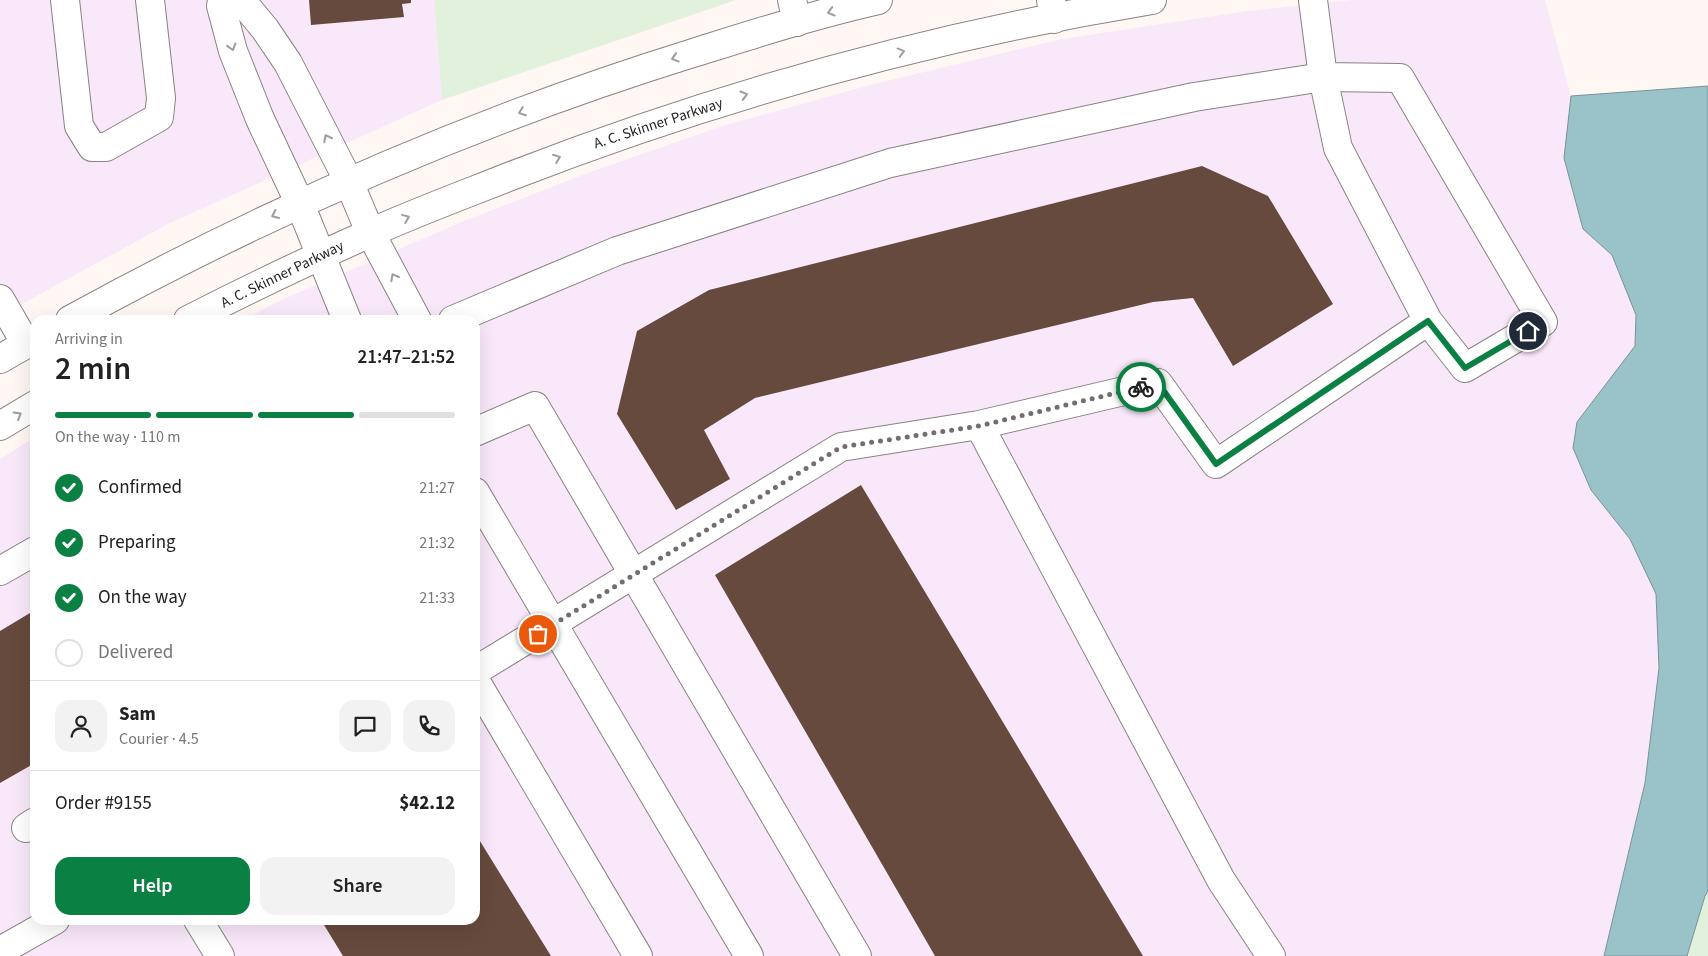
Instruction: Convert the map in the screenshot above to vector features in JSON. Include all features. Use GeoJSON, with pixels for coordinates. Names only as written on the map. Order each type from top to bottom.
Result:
{"type":"FeatureCollection","features":[{"type":"Feature","properties":{"kind":"main road"},"geometry":{"type":"LineString","coordinates":[[65,0],[79,126],[92,148],[106,147],[159,117],[161,98],[150,0]]}},
{"type":"Feature","properties":{"kind":"main road"},"geometry":{"type":"LineString","coordinates":[[222,0],[221,6],[233,52],[260,119],[300,204],[345,315]]}},
{"type":"Feature","properties":{"kind":"main road"},"geometry":{"type":"LineString","coordinates":[[241,0],[265,29],[288,63],[349,182],[370,232],[414,315]]}},
{"type":"Feature","properties":{"kind":"main road"},"geometry":{"type":"LineString","coordinates":[[80,315],[204,250],[300,204],[413,154],[795,11],[878,0]]}},
{"type":"Feature","properties":{"kind":"main road","name":"A. C. Skinner Parkway"},"geometry":{"type":"LineString","coordinates":[[198,315],[370,232],[595,144],[702,108],[1052,9],[1152,0]]}},
{"type":"Feature","properties":{"kind":"main road"},"geometry":{"type":"LineString","coordinates":[[464,315],[617,251],[890,163],[1194,97],[1324,77],[1400,78],[1543,322],[1465,368],[1428,321],[1338,148],[1324,77],[1313,0]]}},
{"type":"Feature","properties":{"kind":"main road"},"geometry":{"type":"LineString","coordinates":[[0,299],[30,342],[0,359]]}},
{"type":"Feature","properties":{"kind":"main road"},"geometry":{"type":"LineString","coordinates":[[480,668],[841,447],[979,426],[1158,383],[1216,464],[1428,321]]}},
{"type":"Feature","properties":{"kind":"main road"},"geometry":{"type":"LineString","coordinates":[[480,430],[535,406],[857,956]]}},
{"type":"Feature","properties":{"kind":"main road"},"geometry":{"type":"LineString","coordinates":[[0,426],[30,408]]}},
{"type":"Feature","properties":{"kind":"main road"},"geometry":{"type":"LineString","coordinates":[[979,426],[1221,880],[1271,956]]}},
{"type":"Feature","properties":{"kind":"main road"},"geometry":{"type":"LineString","coordinates":[[480,500],[749,956]]}},
{"type":"Feature","properties":{"kind":"main road"},"geometry":{"type":"LineString","coordinates":[[0,571],[30,554]]}},
{"type":"Feature","properties":{"kind":"main road"},"geometry":{"type":"LineString","coordinates":[[480,688],[638,956]]}},
{"type":"Feature","properties":{"kind":"main road"},"geometry":{"type":"LineString","coordinates":[[0,951],[46,925]]}},
{"type":"Feature","properties":{"kind":"main road"},"geometry":{"type":"LineString","coordinates":[[201,925],[220,956]]}},
{"type":"Feature","properties":{"kind":"shaded area"},"geometry":{"type":"Polygon","coordinates":[[[0,0],[434,0],[442,100],[168,224],[0,316],[0,0]]]}},
{"type":"Feature","properties":{"kind":"shaded area"},"geometry":{"type":"Polygon","coordinates":[[[1351,0],[1545,0],[1571,96],[1564,158],[1583,229],[1612,255],[1636,315],[1635,346],[1577,422],[1591,490],[1630,539],[1656,594],[1659,668],[1645,783],[1604,956],[0,956],[0,459],[30,440],[30,925],[480,925],[480,315],[253,315],[281,300],[464,221],[585,174],[722,126],[874,84],[1062,39],[1247,11],[1351,0]]]}},
{"type":"Feature","properties":{"kind":"green space"},"geometry":{"type":"Polygon","coordinates":[[[434,0],[736,0],[442,100],[434,0]]]}},
{"type":"Feature","properties":{"kind":"green space"},"geometry":{"type":"Polygon","coordinates":[[[1708,891],[1708,956],[1687,956],[1705,896],[1708,891]]]}},
{"type":"Feature","properties":{"kind":"water"},"geometry":{"type":"Polygon","coordinates":[[[1708,86],[1708,891],[1687,956],[1604,956],[1645,783],[1659,668],[1656,594],[1630,539],[1591,490],[1573,448],[1577,422],[1635,346],[1636,315],[1612,255],[1583,229],[1564,158],[1571,96],[1708,86]]]}},
{"type":"Feature","properties":{"kind":"building"},"geometry":{"type":"Polygon","coordinates":[[[309,0],[411,0],[411,3],[402,4],[404,17],[311,25],[309,0]]]}},
{"type":"Feature","properties":{"kind":"building"},"geometry":{"type":"Polygon","coordinates":[[[1202,166],[1268,196],[1333,304],[1233,366],[1193,298],[1153,302],[755,398],[704,430],[730,479],[676,510],[617,414],[637,331],[709,290],[1202,166]]]}},
{"type":"Feature","properties":{"kind":"building"},"geometry":{"type":"Polygon","coordinates":[[[861,485],[1143,956],[935,956],[715,575],[861,485]]]}},
{"type":"Feature","properties":{"kind":"building"},"geometry":{"type":"Polygon","coordinates":[[[30,613],[30,766],[0,783],[0,631],[30,613]]]}},
{"type":"Feature","properties":{"kind":"building"},"geometry":{"type":"Polygon","coordinates":[[[480,841],[551,956],[343,956],[324,925],[480,925],[480,841]]]}},
{"type":"Feature","properties":{"kind":"way so far"},"geometry":{"type":"LineString","coordinates":[[538,634],[841,447],[979,426],[1141,387]]}},
{"type":"Feature","properties":{"kind":"route"},"geometry":{"type":"LineString","coordinates":[[1141,387],[1158,383],[1216,464],[1428,321],[1465,368],[1528,331]]}}]}
